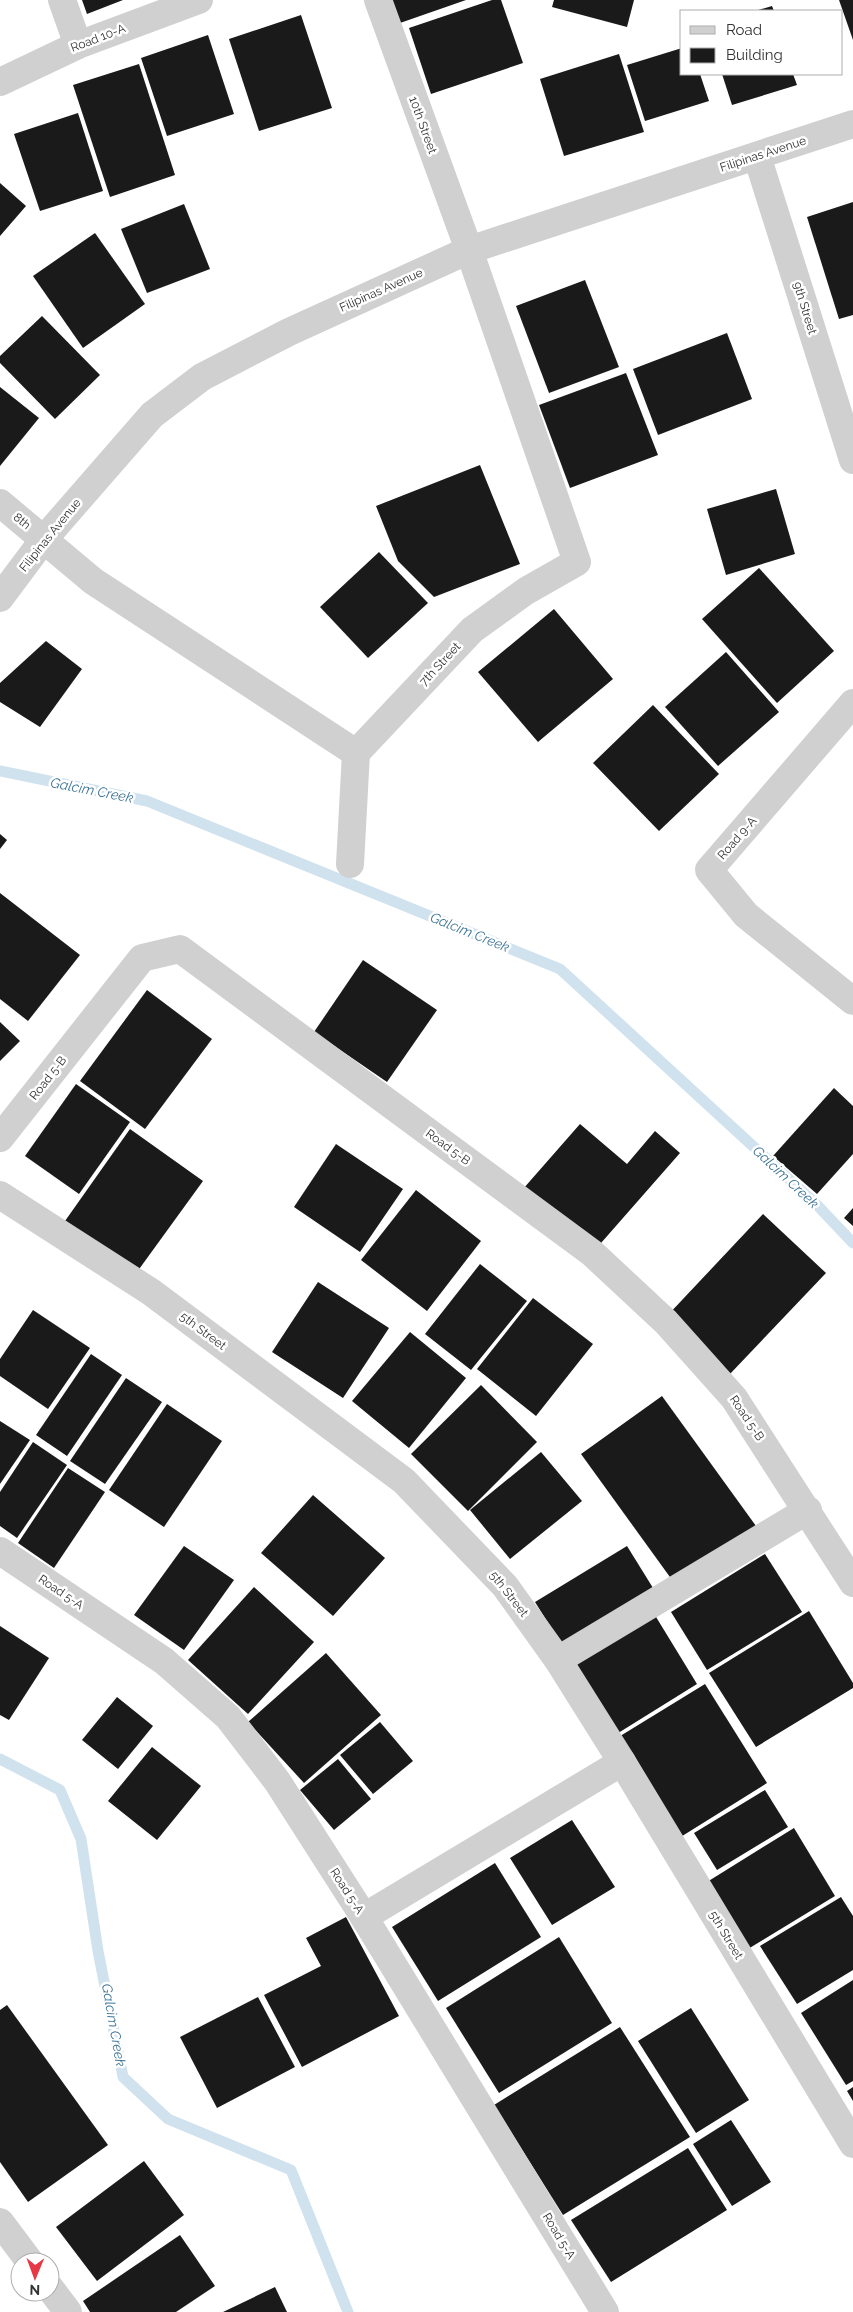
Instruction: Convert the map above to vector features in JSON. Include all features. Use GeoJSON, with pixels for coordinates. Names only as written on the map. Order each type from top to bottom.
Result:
{"type":"FeatureCollection","features":[{"type":"Feature","properties":{"kind":"street"},"geometry":{"type":"LineString","coordinates":[[62,0],[78,45]]}},
{"type":"Feature","properties":{"kind":"street","name":"Road 10-A"},"geometry":{"type":"LineString","coordinates":[[0,82],[78,45],[199,0]]}},
{"type":"Feature","properties":{"kind":"street","name":"10th Street"},"geometry":{"type":"LineString","coordinates":[[378,0],[469,250]]}},
{"type":"Feature","properties":{"kind":"street","name":"Filipinas Avenue"},"geometry":{"type":"LineString","coordinates":[[0,598],[44,539],[152,414],[202,376],[289,332],[469,250],[853,124]]}},
{"type":"Feature","properties":{"kind":"street","name":"9th Street"},"geometry":{"type":"LineString","coordinates":[[757,156],[853,460]]}},
{"type":"Feature","properties":{"kind":"street","name":"7th Street"},"geometry":{"type":"LineString","coordinates":[[356,753],[472,630],[526,591],[577,562],[469,250]]}},
{"type":"Feature","properties":{"kind":"street","name":"8th"},"geometry":{"type":"LineString","coordinates":[[0,503],[44,539]]}},
{"type":"Feature","properties":{"kind":"street"},"geometry":{"type":"LineString","coordinates":[[44,539],[94,581],[356,753],[350,864]]}},
{"type":"Feature","properties":{"kind":"street","name":"Road 9-A"},"geometry":{"type":"LineString","coordinates":[[853,703],[709,870],[746,915],[853,1001]]}},
{"type":"Feature","properties":{"kind":"street","name":"Road 5-B"},"geometry":{"type":"LineString","coordinates":[[0,1138],[142,958],[180,949],[592,1253],[666,1322],[734,1398],[808,1510],[853,1583]]}},
{"type":"Feature","properties":{"kind":"street","name":"5th Street"},"geometry":{"type":"LineString","coordinates":[[0,1195],[152,1292],[404,1481],[506,1586],[558,1660],[622,1762],[853,2144]]}},
{"type":"Feature","properties":{"kind":"street"},"geometry":{"type":"LineString","coordinates":[[558,1660],[808,1510]]}},
{"type":"Feature","properties":{"kind":"street","name":"Road 5-A"},"geometry":{"type":"LineString","coordinates":[[0,1552],[164,1661],[228,1717],[277,1781],[364,1917],[605,2312]]}},
{"type":"Feature","properties":{"kind":"street"},"geometry":{"type":"LineString","coordinates":[[364,1917],[622,1762]]}},
{"type":"Feature","properties":{"kind":"street"},"geometry":{"type":"LineString","coordinates":[[0,2222],[22,2252]]}},
{"type":"Feature","properties":{"kind":"street"},"geometry":{"type":"LineString","coordinates":[[60,2301],[68,2312]]}},
{"type":"Feature","properties":{"kind":"building"},"geometry":{"type":"Polygon","coordinates":[[[82,0],[123,0],[87,14],[82,0]]]}},
{"type":"Feature","properties":{"kind":"building"},"geometry":{"type":"Polygon","coordinates":[[[392,0],[466,0],[400,23],[392,0]]]}},
{"type":"Feature","properties":{"kind":"building"},"geometry":{"type":"Polygon","coordinates":[[[492,0],[501,0],[523,63],[431,94],[409,28],[492,0]]]}},
{"type":"Feature","properties":{"kind":"building"},"geometry":{"type":"Polygon","coordinates":[[[554,0],[634,0],[627,27],[552,7],[554,0]]]}},
{"type":"Feature","properties":{"kind":"building"},"geometry":{"type":"Polygon","coordinates":[[[839,0],[853,0],[853,40],[843,10],[839,0]]]}},
{"type":"Feature","properties":{"kind":"building"},"geometry":{"type":"Polygon","coordinates":[[[772,6],[774,10],[758,10],[772,6]]]}},
{"type":"Feature","properties":{"kind":"building"},"geometry":{"type":"Polygon","coordinates":[[[301,15],[332,108],[259,131],[229,39],[301,15]]]}},
{"type":"Feature","properties":{"kind":"building"},"geometry":{"type":"Polygon","coordinates":[[[208,35],[234,114],[167,136],[141,58],[208,35]]]}},
{"type":"Feature","properties":{"kind":"building"},"geometry":{"type":"Polygon","coordinates":[[[680,49],[680,75],[700,75],[709,101],[645,121],[627,65],[680,49]]]}},
{"type":"Feature","properties":{"kind":"building"},"geometry":{"type":"Polygon","coordinates":[[[619,54],[644,132],[564,156],[540,79],[619,54]]]}},
{"type":"Feature","properties":{"kind":"building"},"geometry":{"type":"Polygon","coordinates":[[[139,64],[175,175],[110,197],[73,85],[139,64]]]}},
{"type":"Feature","properties":{"kind":"building"},"geometry":{"type":"Polygon","coordinates":[[[722,75],[793,75],[797,85],[732,105],[722,75]]]}},
{"type":"Feature","properties":{"kind":"building"},"geometry":{"type":"Polygon","coordinates":[[[78,113],[103,191],[40,211],[14,134],[78,113]]]}},
{"type":"Feature","properties":{"kind":"building"},"geometry":{"type":"Polygon","coordinates":[[[0,183],[26,206],[0,236],[0,183]]]}},
{"type":"Feature","properties":{"kind":"building"},"geometry":{"type":"Polygon","coordinates":[[[853,202],[853,315],[839,319],[807,217],[853,202]]]}},
{"type":"Feature","properties":{"kind":"building"},"geometry":{"type":"Polygon","coordinates":[[[184,204],[210,269],[147,293],[121,229],[184,204]]]}},
{"type":"Feature","properties":{"kind":"building"},"geometry":{"type":"Polygon","coordinates":[[[95,233],[145,304],[83,348],[33,276],[95,233]]]}},
{"type":"Feature","properties":{"kind":"building"},"geometry":{"type":"Polygon","coordinates":[[[585,280],[619,367],[549,393],[516,306],[585,280]]]}},
{"type":"Feature","properties":{"kind":"building"},"geometry":{"type":"Polygon","coordinates":[[[42,316],[100,375],[55,419],[0,363],[0,356],[42,316]]]}},
{"type":"Feature","properties":{"kind":"building"},"geometry":{"type":"Polygon","coordinates":[[[727,333],[752,399],[658,435],[633,369],[727,333]]]}},
{"type":"Feature","properties":{"kind":"building"},"geometry":{"type":"Polygon","coordinates":[[[626,373],[658,455],[570,488],[539,405],[626,373]]]}},
{"type":"Feature","properties":{"kind":"building"},"geometry":{"type":"Polygon","coordinates":[[[0,387],[39,418],[0,466],[0,387]]]}},
{"type":"Feature","properties":{"kind":"building"},"geometry":{"type":"Polygon","coordinates":[[[480,465],[520,564],[434,597],[398,561],[376,506],[480,465]]]}},
{"type":"Feature","properties":{"kind":"building"},"geometry":{"type":"Polygon","coordinates":[[[776,489],[795,554],[726,575],[707,509],[776,489]]]}},
{"type":"Feature","properties":{"kind":"building"},"geometry":{"type":"Polygon","coordinates":[[[379,552],[428,603],[368,658],[320,607],[379,552]]]}},
{"type":"Feature","properties":{"kind":"building"},"geometry":{"type":"Polygon","coordinates":[[[759,568],[834,651],[777,703],[702,619],[759,568]]]}},
{"type":"Feature","properties":{"kind":"building"},"geometry":{"type":"Polygon","coordinates":[[[554,609],[613,679],[538,742],[478,672],[554,609]]]}},
{"type":"Feature","properties":{"kind":"building"},"geometry":{"type":"Polygon","coordinates":[[[46,641],[82,669],[40,727],[0,702],[0,683],[46,641]]]}},
{"type":"Feature","properties":{"kind":"building"},"geometry":{"type":"Polygon","coordinates":[[[726,652],[779,712],[718,766],[665,707],[726,652]]]}},
{"type":"Feature","properties":{"kind":"building"},"geometry":{"type":"Polygon","coordinates":[[[653,705],[719,774],[659,831],[593,763],[653,705]]]}},
{"type":"Feature","properties":{"kind":"building"},"geometry":{"type":"Polygon","coordinates":[[[0,834],[7,840],[0,849],[0,834]]]}},
{"type":"Feature","properties":{"kind":"building"},"geometry":{"type":"Polygon","coordinates":[[[0,893],[80,955],[28,1021],[0,999],[0,893]]]}},
{"type":"Feature","properties":{"kind":"building"},"geometry":{"type":"Polygon","coordinates":[[[363,960],[437,1010],[387,1082],[314,1032],[363,960]]]}},
{"type":"Feature","properties":{"kind":"building"},"geometry":{"type":"Polygon","coordinates":[[[147,990],[212,1039],[145,1129],[80,1081],[147,990]]]}},
{"type":"Feature","properties":{"kind":"building"},"geometry":{"type":"Polygon","coordinates":[[[0,1022],[20,1041],[0,1061],[0,1022]]]}},
{"type":"Feature","properties":{"kind":"building"},"geometry":{"type":"Polygon","coordinates":[[[76,1084],[130,1122],[79,1194],[25,1156],[76,1084]]]}},
{"type":"Feature","properties":{"kind":"building"},"geometry":{"type":"Polygon","coordinates":[[[834,1088],[853,1106],[853,1154],[817,1194],[773,1156],[834,1088]]]}},
{"type":"Feature","properties":{"kind":"building"},"geometry":{"type":"Polygon","coordinates":[[[580,1124],[627,1164],[655,1131],[680,1153],[594,1251],[523,1189],[580,1124]]]}},
{"type":"Feature","properties":{"kind":"building"},"geometry":{"type":"Polygon","coordinates":[[[130,1129],[203,1181],[137,1272],[65,1221],[130,1129]]]}},
{"type":"Feature","properties":{"kind":"building"},"geometry":{"type":"Polygon","coordinates":[[[336,1144],[403,1189],[360,1252],[294,1207],[336,1144]]]}},
{"type":"Feature","properties":{"kind":"building"},"geometry":{"type":"Polygon","coordinates":[[[416,1190],[481,1241],[427,1311],[361,1260],[416,1190]]]}},
{"type":"Feature","properties":{"kind":"building"},"geometry":{"type":"Polygon","coordinates":[[[853,1208],[853,1226],[844,1218],[853,1208]]]}},
{"type":"Feature","properties":{"kind":"building"},"geometry":{"type":"Polygon","coordinates":[[[763,1214],[826,1273],[729,1375],[667,1316],[763,1214]]]}},
{"type":"Feature","properties":{"kind":"building"},"geometry":{"type":"Polygon","coordinates":[[[480,1264],[527,1301],[471,1370],[425,1334],[480,1264]]]}},
{"type":"Feature","properties":{"kind":"building"},"geometry":{"type":"Polygon","coordinates":[[[318,1282],[389,1328],[343,1398],[272,1352],[318,1282]]]}},
{"type":"Feature","properties":{"kind":"building"},"geometry":{"type":"Polygon","coordinates":[[[533,1298],[593,1344],[536,1416],[477,1369],[533,1298]]]}},
{"type":"Feature","properties":{"kind":"building"},"geometry":{"type":"Polygon","coordinates":[[[33,1310],[90,1348],[48,1409],[0,1376],[0,1359],[33,1310]]]}},
{"type":"Feature","properties":{"kind":"building"},"geometry":{"type":"Polygon","coordinates":[[[410,1332],[466,1378],[409,1448],[352,1401],[410,1332]]]}},
{"type":"Feature","properties":{"kind":"building"},"geometry":{"type":"Polygon","coordinates":[[[91,1354],[122,1375],[67,1456],[36,1435],[91,1354]]]}},
{"type":"Feature","properties":{"kind":"building"},"geometry":{"type":"Polygon","coordinates":[[[126,1378],[162,1402],[105,1484],[70,1461],[126,1378]]]}},
{"type":"Feature","properties":{"kind":"building"},"geometry":{"type":"Polygon","coordinates":[[[481,1385],[537,1442],[468,1511],[411,1454],[481,1385]]]}},
{"type":"Feature","properties":{"kind":"building"},"geometry":{"type":"Polygon","coordinates":[[[662,1396],[756,1526],[675,1584],[581,1454],[662,1396]]]}},
{"type":"Feature","properties":{"kind":"building"},"geometry":{"type":"Polygon","coordinates":[[[167,1404],[222,1441],[164,1527],[109,1490],[167,1404]]]}},
{"type":"Feature","properties":{"kind":"building"},"geometry":{"type":"Polygon","coordinates":[[[0,1421],[30,1440],[0,1484],[0,1421]]]}},
{"type":"Feature","properties":{"kind":"building"},"geometry":{"type":"Polygon","coordinates":[[[33,1442],[67,1465],[17,1538],[0,1526],[0,1492],[33,1442]]]}},
{"type":"Feature","properties":{"kind":"building"},"geometry":{"type":"Polygon","coordinates":[[[541,1452],[582,1501],[510,1559],[470,1510],[541,1452]]]}},
{"type":"Feature","properties":{"kind":"building"},"geometry":{"type":"Polygon","coordinates":[[[68,1468],[105,1492],[54,1568],[18,1543],[68,1468]]]}},
{"type":"Feature","properties":{"kind":"building"},"geometry":{"type":"Polygon","coordinates":[[[313,1495],[385,1558],[333,1616],[261,1553],[313,1495]]]}},
{"type":"Feature","properties":{"kind":"building"},"geometry":{"type":"Polygon","coordinates":[[[184,1546],[234,1580],[184,1650],[134,1615],[184,1546]]]}},
{"type":"Feature","properties":{"kind":"building"},"geometry":{"type":"Polygon","coordinates":[[[627,1546],[658,1596],[567,1653],[535,1602],[627,1546]]]}},
{"type":"Feature","properties":{"kind":"building"},"geometry":{"type":"Polygon","coordinates":[[[765,1554],[802,1612],[707,1670],[671,1612],[765,1554]]]}},
{"type":"Feature","properties":{"kind":"building"},"geometry":{"type":"Polygon","coordinates":[[[254,1587],[314,1642],[248,1714],[188,1660],[254,1587]]]}},
{"type":"Feature","properties":{"kind":"building"},"geometry":{"type":"Polygon","coordinates":[[[809,1611],[853,1683],[853,1688],[756,1747],[709,1673],[809,1611]]]}},
{"type":"Feature","properties":{"kind":"building"},"geometry":{"type":"Polygon","coordinates":[[[653,1612],[697,1684],[615,1735],[570,1662],[653,1612]]]}},
{"type":"Feature","properties":{"kind":"building"},"geometry":{"type":"Polygon","coordinates":[[[0,1626],[49,1658],[9,1720],[0,1715],[0,1626]]]}},
{"type":"Feature","properties":{"kind":"building"},"geometry":{"type":"Polygon","coordinates":[[[326,1653],[381,1715],[304,1783],[248,1722],[326,1653]]]}},
{"type":"Feature","properties":{"kind":"building"},"geometry":{"type":"Polygon","coordinates":[[[705,1684],[767,1783],[679,1838],[617,1738],[705,1684]]]}},
{"type":"Feature","properties":{"kind":"building"},"geometry":{"type":"Polygon","coordinates":[[[117,1697],[153,1726],[118,1769],[82,1740],[117,1697]]]}},
{"type":"Feature","properties":{"kind":"building"},"geometry":{"type":"Polygon","coordinates":[[[380,1722],[413,1761],[373,1794],[340,1755],[380,1722]]]}},
{"type":"Feature","properties":{"kind":"building"},"geometry":{"type":"Polygon","coordinates":[[[152,1747],[201,1786],[157,1840],[108,1801],[152,1747]]]}},
{"type":"Feature","properties":{"kind":"building"},"geometry":{"type":"Polygon","coordinates":[[[338,1759],[371,1799],[334,1830],[300,1790],[338,1759]]]}},
{"type":"Feature","properties":{"kind":"building"},"geometry":{"type":"Polygon","coordinates":[[[765,1790],[788,1827],[717,1870],[694,1833],[765,1790]]]}},
{"type":"Feature","properties":{"kind":"building"},"geometry":{"type":"Polygon","coordinates":[[[572,1820],[615,1887],[552,1925],[510,1858],[572,1820]]]}},
{"type":"Feature","properties":{"kind":"building"},"geometry":{"type":"Polygon","coordinates":[[[794,1828],[835,1896],[748,1949],[707,1882],[794,1828]]]}},
{"type":"Feature","properties":{"kind":"building"},"geometry":{"type":"Polygon","coordinates":[[[495,1863],[541,1937],[438,2001],[392,1927],[495,1863]]]}},
{"type":"Feature","properties":{"kind":"building"},"geometry":{"type":"Polygon","coordinates":[[[841,1897],[853,1916],[853,1970],[797,2004],[760,1946],[841,1897]]]}},
{"type":"Feature","properties":{"kind":"building"},"geometry":{"type":"Polygon","coordinates":[[[346,1917],[399,2016],[302,2067],[264,1995],[321,1966],[306,1938],[346,1917]]]}},
{"type":"Feature","properties":{"kind":"building"},"geometry":{"type":"Polygon","coordinates":[[[559,1937],[612,2023],[499,2093],[446,2008],[559,1937]]]}},
{"type":"Feature","properties":{"kind":"building"},"geometry":{"type":"Polygon","coordinates":[[[853,1980],[853,2081],[846,2085],[801,2013],[853,1980]]]}},
{"type":"Feature","properties":{"kind":"building"},"geometry":{"type":"Polygon","coordinates":[[[258,1997],[295,2067],[217,2108],[180,2037],[258,1997]]]}},
{"type":"Feature","properties":{"kind":"building"},"geometry":{"type":"Polygon","coordinates":[[[7,2005],[108,2145],[28,2202],[0,2162],[0,2010],[7,2005]]]}},
{"type":"Feature","properties":{"kind":"building"},"geometry":{"type":"Polygon","coordinates":[[[691,2008],[749,2100],[696,2133],[638,2041],[691,2008]]]}},
{"type":"Feature","properties":{"kind":"building"},"geometry":{"type":"Polygon","coordinates":[[[620,2027],[690,2137],[563,2215],[494,2105],[620,2027]]]}},
{"type":"Feature","properties":{"kind":"building"},"geometry":{"type":"Polygon","coordinates":[[[853,2087],[853,2101],[847,2091],[853,2087]]]}},
{"type":"Feature","properties":{"kind":"building"},"geometry":{"type":"Polygon","coordinates":[[[731,2120],[771,2182],[732,2206],[693,2144],[731,2120]]]}},
{"type":"Feature","properties":{"kind":"building"},"geometry":{"type":"Polygon","coordinates":[[[688,2148],[727,2210],[611,2282],[571,2220],[688,2148]]]}},
{"type":"Feature","properties":{"kind":"building"},"geometry":{"type":"Polygon","coordinates":[[[144,2161],[184,2215],[97,2281],[56,2227],[144,2161]]]}},
{"type":"Feature","properties":{"kind":"building"},"geometry":{"type":"Polygon","coordinates":[[[180,2235],[215,2286],[176,2312],[90,2312],[83,2301],[180,2235]]]}},
{"type":"Feature","properties":{"kind":"building"},"geometry":{"type":"Polygon","coordinates":[[[275,2287],[287,2312],[223,2312],[275,2287]]]}},
{"type":"Feature","properties":{"kind":"waterway","name":"Galcim Creek"},"geometry":{"type":"LineString","coordinates":[[0,771],[147,801],[560,969],[817,1205],[853,1243]]}},
{"type":"Feature","properties":{"kind":"waterway","name":"Galcim Creek"},"geometry":{"type":"LineString","coordinates":[[0,1759],[60,1790],[81,1839],[98,1951],[123,2077],[168,2119],[291,2170],[348,2312]]}}]}
